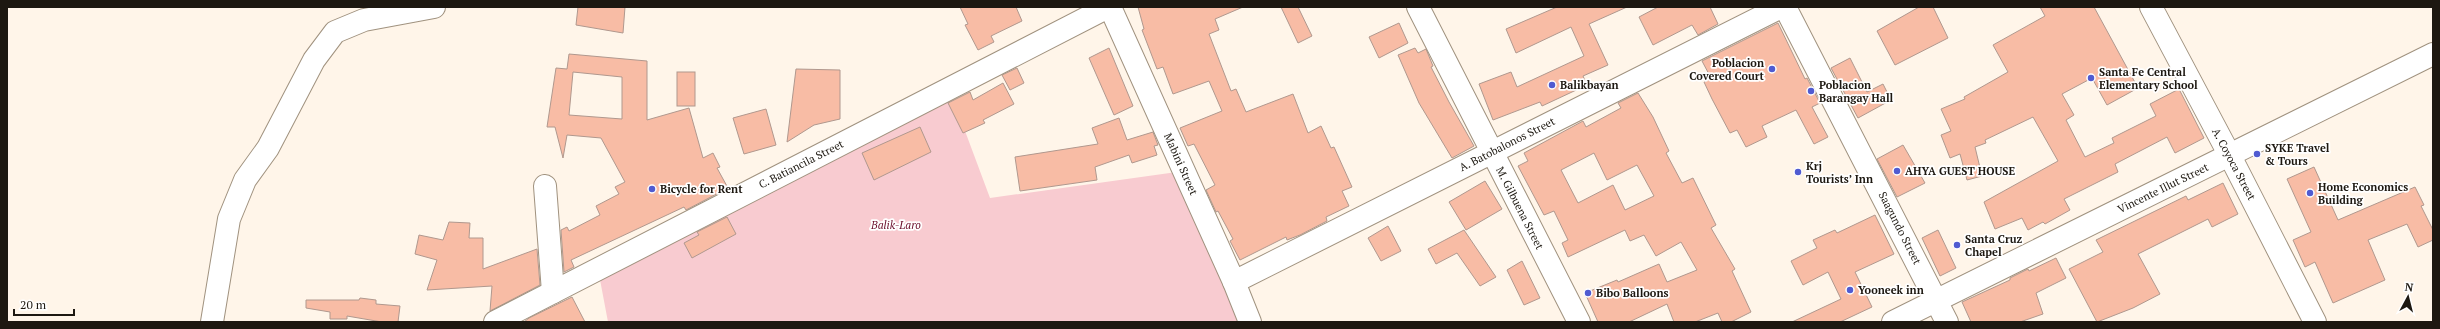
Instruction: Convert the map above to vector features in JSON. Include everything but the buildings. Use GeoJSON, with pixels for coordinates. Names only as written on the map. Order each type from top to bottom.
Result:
{"type":"FeatureCollection","features":[{"type":"Feature","properties":{"kind":"street"},"geometry":{"type":"LineString","coordinates":[[212,322],[229,219],[245,180],[268,148],[314,60],[335,32],[364,20],[434,7]]}},
{"type":"Feature","properties":{"kind":"street","name":"Mabini Street"},"geometry":{"type":"LineString","coordinates":[[1109,7],[1234,282],[1250,322]]}},
{"type":"Feature","properties":{"kind":"street","name":"C. Batiancila Street"},"geometry":{"type":"LineString","coordinates":[[495,322],[1109,7]]}},
{"type":"Feature","properties":{"kind":"street","name":"M. Gilbuena Street"},"geometry":{"type":"LineString","coordinates":[[1418,7],[1491,152],[1580,322]]}},
{"type":"Feature","properties":{"kind":"street","name":"A. Batobalonos Street"},"geometry":{"type":"LineString","coordinates":[[1234,282],[1781,7]]}},
{"type":"Feature","properties":{"kind":"street","name":"Saagundo Street"},"geometry":{"type":"LineString","coordinates":[[1785,7],[1937,300],[1946,322]]}},
{"type":"Feature","properties":{"kind":"street","name":"A. Coyoca Street"},"geometry":{"type":"LineString","coordinates":[[2150,7],[2229,154],[2315,322]]}},
{"type":"Feature","properties":{"kind":"street","name":"Vincente Illut Street"},"geometry":{"type":"LineString","coordinates":[[1893,322],[2433,54]]}},
{"type":"Feature","properties":{"kind":"street"},"geometry":{"type":"LineString","coordinates":[[545,186],[553,292]]}},
{"type":"Feature","properties":{"kind":"green space","name":"Balik-Laro"},"geometry":{"type":"Polygon","coordinates":[[[949,88],[990,198],[1184,171],[1249,322],[608,322],[598,269],[949,88]]]}},
{"type":"Feature","properties":{"kind":"place","name":"Poblacion Covered Court"},"geometry":{"type":"Point","coordinates":[1772,69]}},
{"type":"Feature","properties":{"kind":"place","name":"Santa Fe Central Elementary School"},"geometry":{"type":"Point","coordinates":[2091,78]}},
{"type":"Feature","properties":{"kind":"place","name":"Balikbayan"},"geometry":{"type":"Point","coordinates":[1552,85]}},
{"type":"Feature","properties":{"kind":"place","name":"Poblacion Barangay Hall"},"geometry":{"type":"Point","coordinates":[1811,91]}},
{"type":"Feature","properties":{"kind":"place","name":"SYKE Travel & Tours"},"geometry":{"type":"Point","coordinates":[2257,154]}},
{"type":"Feature","properties":{"kind":"place","name":"AHYA GUEST HOUSE"},"geometry":{"type":"Point","coordinates":[1897,171]}},
{"type":"Feature","properties":{"kind":"place","name":"Krj Tourists’ Inn"},"geometry":{"type":"Point","coordinates":[1798,172]}},
{"type":"Feature","properties":{"kind":"place","name":"Bicycle for Rent"},"geometry":{"type":"Point","coordinates":[652,189]}},
{"type":"Feature","properties":{"kind":"place","name":"Home Economics Building"},"geometry":{"type":"Point","coordinates":[2310,193]}},
{"type":"Feature","properties":{"kind":"place","name":"Santa Cruz Chapel"},"geometry":{"type":"Point","coordinates":[1957,245]}},
{"type":"Feature","properties":{"kind":"place","name":"Yooneek inn"},"geometry":{"type":"Point","coordinates":[1850,290]}},
{"type":"Feature","properties":{"kind":"place","name":"Bibo Balloons"},"geometry":{"type":"Point","coordinates":[1588,293]}}]}
